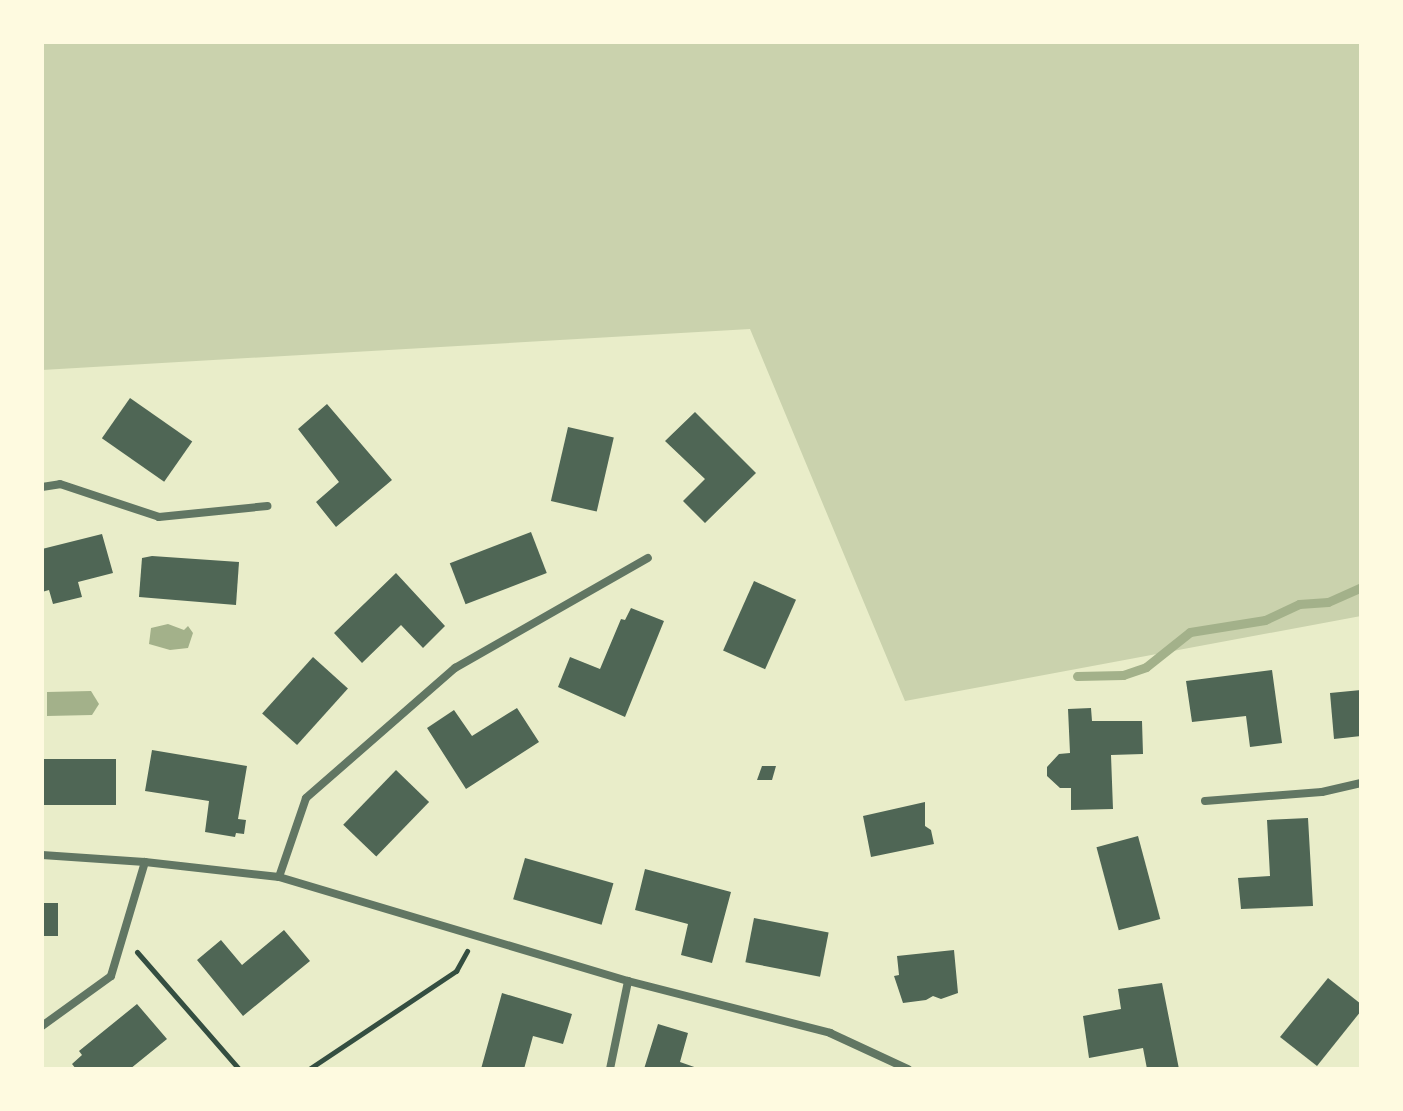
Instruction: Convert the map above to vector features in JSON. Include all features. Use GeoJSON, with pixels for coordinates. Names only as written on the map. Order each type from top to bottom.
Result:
{"type":"FeatureCollection","features":[{"type":"Feature","properties":{"kind":"street"},"geometry":{"type":"LineString","coordinates":[[42,487],[60,484],[159,517],[267,506]]}},
{"type":"Feature","properties":{"kind":"street"},"geometry":{"type":"LineString","coordinates":[[279,877],[306,798],[455,668],[648,558]]}},
{"type":"Feature","properties":{"kind":"street"},"geometry":{"type":"LineString","coordinates":[[1205,801],[1322,792],[1361,783]]}},
{"type":"Feature","properties":{"kind":"street"},"geometry":{"type":"LineString","coordinates":[[42,855],[145,862],[279,877],[628,981],[830,1033],[908,1069]]}},
{"type":"Feature","properties":{"kind":"street"},"geometry":{"type":"LineString","coordinates":[[42,1026],[111,976],[145,862]]}},
{"type":"Feature","properties":{"kind":"street"},"geometry":{"type":"LineString","coordinates":[[610,1069],[628,981]]}},
{"type":"Feature","properties":{"kind":"path"},"geometry":{"type":"LineString","coordinates":[[123,936],[239,1069]]}},
{"type":"Feature","properties":{"kind":"path"},"geometry":{"type":"LineString","coordinates":[[309,1069],[456,971],[475,936]]}},
{"type":"Feature","properties":{"kind":"shaded area"},"geometry":{"type":"Polygon","coordinates":[[[42,42],[1361,42],[1361,616],[905,701],[750,329],[42,370],[42,42]]]}},
{"type":"Feature","properties":{"kind":"shaded area"},"geometry":{"type":"Polygon","coordinates":[[[168,624],[184,630],[188,626],[193,633],[188,648],[170,650],[149,644],[151,628],[168,624]]]}},
{"type":"Feature","properties":{"kind":"shaded area"},"geometry":{"type":"Polygon","coordinates":[[[91,691],[99,704],[92,715],[47,716],[47,692],[91,691]]]}},
{"type":"Feature","properties":{"kind":"building"},"geometry":{"type":"Polygon","coordinates":[[[130,398],[192,442],[164,482],[102,438],[130,398]]]}},
{"type":"Feature","properties":{"kind":"building"},"geometry":{"type":"Polygon","coordinates":[[[327,404],[392,480],[336,527],[316,502],[339,482],[298,429],[327,404]]]}},
{"type":"Feature","properties":{"kind":"building"},"geometry":{"type":"Polygon","coordinates":[[[695,412],[756,473],[705,523],[683,501],[705,479],[665,441],[695,412]]]}},
{"type":"Feature","properties":{"kind":"building"},"geometry":{"type":"Polygon","coordinates":[[[568,427],[614,438],[597,512],[551,501],[568,427]]]}},
{"type":"Feature","properties":{"kind":"building"},"geometry":{"type":"Polygon","coordinates":[[[531,532],[547,573],[466,604],[450,563],[531,532]]]}},
{"type":"Feature","properties":{"kind":"building"},"geometry":{"type":"Polygon","coordinates":[[[102,534],[113,573],[78,582],[82,597],[53,604],[49,590],[42,592],[42,549],[102,534]]]}},
{"type":"Feature","properties":{"kind":"building"},"geometry":{"type":"Polygon","coordinates":[[[152,556],[239,562],[236,605],[139,597],[142,558],[152,556]]]}},
{"type":"Feature","properties":{"kind":"building"},"geometry":{"type":"Polygon","coordinates":[[[396,573],[445,626],[423,648],[401,625],[362,663],[334,633],[396,573]]]}},
{"type":"Feature","properties":{"kind":"building"},"geometry":{"type":"Polygon","coordinates":[[[754,581],[796,600],[765,669],[723,650],[754,581]]]}},
{"type":"Feature","properties":{"kind":"building"},"geometry":{"type":"Polygon","coordinates":[[[631,608],[664,621],[625,717],[558,687],[570,657],[600,669],[621,619],[625,620],[631,608]]]}},
{"type":"Feature","properties":{"kind":"building"},"geometry":{"type":"Polygon","coordinates":[[[313,657],[348,688],[297,745],[262,713],[313,657]]]}},
{"type":"Feature","properties":{"kind":"building"},"geometry":{"type":"Polygon","coordinates":[[[1272,670],[1282,743],[1250,747],[1246,716],[1192,722],[1186,681],[1272,670]]]}},
{"type":"Feature","properties":{"kind":"building"},"geometry":{"type":"Polygon","coordinates":[[[1361,690],[1361,736],[1334,739],[1330,693],[1361,690]]]}},
{"type":"Feature","properties":{"kind":"building"},"geometry":{"type":"Polygon","coordinates":[[[517,708],[539,742],[466,789],[427,728],[454,710],[472,736],[517,708]]]}},
{"type":"Feature","properties":{"kind":"building"},"geometry":{"type":"Polygon","coordinates":[[[1091,708],[1092,721],[1142,721],[1143,754],[1111,755],[1113,809],[1071,810],[1071,788],[1060,788],[1047,776],[1047,767],[1059,754],[1070,753],[1068,709],[1091,708]]]}},
{"type":"Feature","properties":{"kind":"building"},"geometry":{"type":"Polygon","coordinates":[[[152,750],[247,766],[238,819],[246,820],[244,834],[236,833],[235,837],[205,832],[209,801],[145,791],[152,750]]]}},
{"type":"Feature","properties":{"kind":"building"},"geometry":{"type":"Polygon","coordinates":[[[42,759],[116,759],[116,805],[42,805],[42,759]]]}},
{"type":"Feature","properties":{"kind":"building"},"geometry":{"type":"Polygon","coordinates":[[[762,766],[776,766],[772,780],[757,780],[762,766]]]}},
{"type":"Feature","properties":{"kind":"building"},"geometry":{"type":"Polygon","coordinates":[[[396,770],[429,802],[376,857],[343,825],[396,770]]]}},
{"type":"Feature","properties":{"kind":"building"},"geometry":{"type":"Polygon","coordinates":[[[925,802],[925,826],[931,830],[934,844],[871,857],[863,816],[925,802]]]}},
{"type":"Feature","properties":{"kind":"building"},"geometry":{"type":"Polygon","coordinates":[[[1308,818],[1313,906],[1241,909],[1238,878],[1270,876],[1267,820],[1308,818]]]}},
{"type":"Feature","properties":{"kind":"building"},"geometry":{"type":"Polygon","coordinates":[[[1138,836],[1160,919],[1119,930],[1096,847],[1138,836]]]}},
{"type":"Feature","properties":{"kind":"building"},"geometry":{"type":"Polygon","coordinates":[[[525,858],[613,883],[602,925],[513,899],[525,858]]]}},
{"type":"Feature","properties":{"kind":"building"},"geometry":{"type":"Polygon","coordinates":[[[645,869],[731,892],[712,963],[681,955],[688,924],[635,910],[645,869]]]}},
{"type":"Feature","properties":{"kind":"building"},"geometry":{"type":"Polygon","coordinates":[[[42,903],[58,903],[58,936],[42,936],[42,903]]]}},
{"type":"Feature","properties":{"kind":"building"},"geometry":{"type":"Polygon","coordinates":[[[754,918],[829,933],[820,977],[745,962],[754,918]]]}},
{"type":"Feature","properties":{"kind":"building"},"geometry":{"type":"Polygon","coordinates":[[[284,930],[310,961],[243,1016],[197,960],[221,940],[242,965],[284,930]]]}},
{"type":"Feature","properties":{"kind":"building"},"geometry":{"type":"Polygon","coordinates":[[[954,950],[958,993],[941,999],[933,996],[903,1003],[894,976],[899,975],[897,956],[954,950]]]}},
{"type":"Feature","properties":{"kind":"building"},"geometry":{"type":"Polygon","coordinates":[[[1328,978],[1361,1004],[1361,1011],[1317,1066],[1280,1037],[1328,978]]]}},
{"type":"Feature","properties":{"kind":"building"},"geometry":{"type":"Polygon","coordinates":[[[1162,983],[1179,1069],[1147,1069],[1143,1048],[1089,1058],[1083,1016],[1121,1009],[1118,989],[1162,983]]]}},
{"type":"Feature","properties":{"kind":"building"},"geometry":{"type":"Polygon","coordinates":[[[502,993],[572,1014],[563,1044],[533,1036],[524,1069],[481,1069],[502,993]]]}},
{"type":"Feature","properties":{"kind":"building"},"geometry":{"type":"Polygon","coordinates":[[[137,1004],[167,1039],[130,1069],[76,1069],[72,1064],[82,1055],[79,1051],[137,1004]]]}},
{"type":"Feature","properties":{"kind":"building"},"geometry":{"type":"Polygon","coordinates":[[[658,1024],[688,1033],[680,1062],[700,1069],[644,1069],[658,1024]]]}},
{"type":"Feature","properties":{"kind":"waterway"},"geometry":{"type":"LineString","coordinates":[[1077,676],[1123,675],[1146,667],[1190,632],[1265,620],[1299,604],[1328,602],[1361,587]]}}]}
